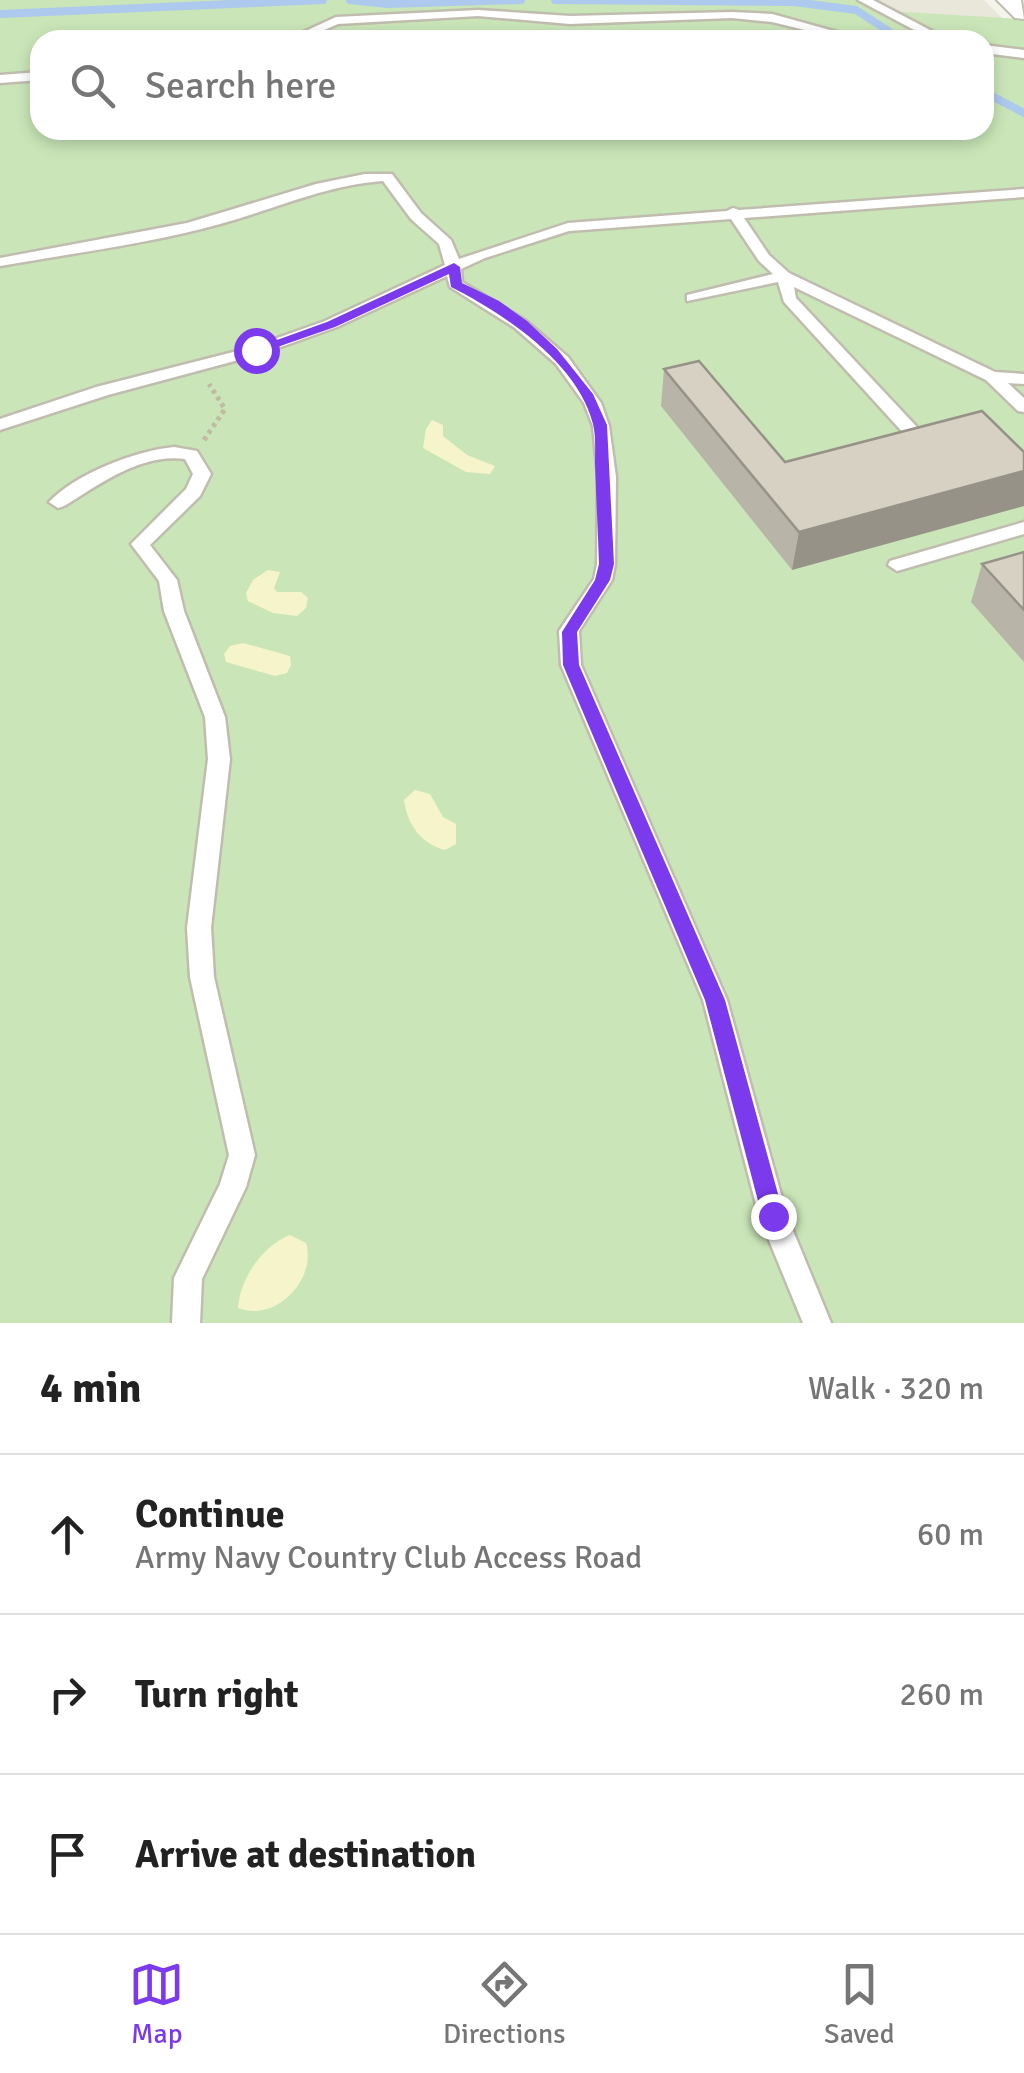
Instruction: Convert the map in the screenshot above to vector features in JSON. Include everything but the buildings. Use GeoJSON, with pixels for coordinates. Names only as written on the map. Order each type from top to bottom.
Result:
{"type":"FeatureCollection","features":[{"type":"Feature","properties":{"kind":"street"},"geometry":{"type":"LineString","coordinates":[[1008,0],[1023,13]]}},
{"type":"Feature","properties":{"kind":"lane"},"geometry":{"type":"LineString","coordinates":[[864,0],[910,30]]}},
{"type":"Feature","properties":{"kind":"lane"},"geometry":{"type":"LineString","coordinates":[[315,30],[336,21],[478,14],[570,20],[732,14],[819,30]]}},
{"type":"Feature","properties":{"kind":"lane"},"geometry":{"type":"LineString","coordinates":[[994,50],[1024,54]]}},
{"type":"Feature","properties":{"kind":"lane"},"geometry":{"type":"LineString","coordinates":[[0,79],[30,77]]}},
{"type":"Feature","properties":{"kind":"lane"},"geometry":{"type":"LineString","coordinates":[[0,262],[144,238],[316,189],[387,177],[407,206],[440,233],[453,253],[456,284],[495,304],[553,352],[587,394],[600,425],[606,564],[602,580],[570,632],[571,665],[715,1000],[773,1216],[817,1323]]}},
{"type":"Feature","properties":{"kind":"lane"},"geometry":{"type":"LineString","coordinates":[[0,425],[102,390],[197,366],[331,324],[454,267],[568,227],[1024,192]]}},
{"type":"Feature","properties":{"kind":"lane"},"geometry":{"type":"LineString","coordinates":[[733,212],[764,258],[784,276],[992,377],[1024,407]]}},
{"type":"Feature","properties":{"kind":"lane"},"geometry":{"type":"LineString","coordinates":[[692,298],[784,276]]}},
{"type":"Feature","properties":{"kind":"lane"},"geometry":{"type":"LineString","coordinates":[[784,276],[789,298],[924,445]]}},
{"type":"Feature","properties":{"kind":"lane"},"geometry":{"type":"LineString","coordinates":[[992,377],[1024,379]]}},
{"type":"Feature","properties":{"kind":"lane"},"geometry":{"type":"LineString","coordinates":[[58,502],[98,478],[146,458],[176,451],[191,455],[202,474],[194,492],[140,544],[168,580],[174,611],[214,717],[219,759],[199,928],[202,976],[242,1155],[233,1187],[188,1278],[186,1323]]}},
{"type":"Feature","properties":{"kind":"lane"},"geometry":{"type":"LineString","coordinates":[[896,565],[1024,528]]}},
{"type":"Feature","properties":{"kind":"path"},"geometry":{"type":"LineString","coordinates":[[191,455],[225,409],[197,366]]}},
{"type":"Feature","properties":{"kind":"shaded area"},"geometry":{"type":"Polygon","coordinates":[[[877,0],[984,0],[1003,19],[887,11],[877,0]]]}},
{"type":"Feature","properties":{"kind":"green space"},"geometry":{"type":"Polygon","coordinates":[[[0,0],[877,0],[888,11],[1024,19],[1024,1323],[0,1323],[0,0]]]}},
{"type":"Feature","properties":{"kind":"sand"},"geometry":{"type":"Polygon","coordinates":[[[432,420],[443,425],[443,436],[467,455],[495,466],[490,474],[466,472],[423,448],[432,420]]]}},
{"type":"Feature","properties":{"kind":"sand"},"geometry":{"type":"Polygon","coordinates":[[[268,570],[280,572],[274,588],[277,592],[301,592],[308,598],[306,608],[297,616],[273,613],[248,601],[246,593],[253,580],[268,570]]]}},
{"type":"Feature","properties":{"kind":"sand"},"geometry":{"type":"Polygon","coordinates":[[[243,643],[290,656],[287,673],[275,676],[226,662],[224,654],[230,646],[243,643]]]}},
{"type":"Feature","properties":{"kind":"sand"},"geometry":{"type":"Polygon","coordinates":[[[415,790],[430,794],[443,817],[456,824],[456,844],[445,850],[417,832],[404,800],[415,790]]]}},
{"type":"Feature","properties":{"kind":"sand"},"geometry":{"type":"Polygon","coordinates":[[[290,1235],[306,1243],[308,1257],[299,1283],[279,1304],[252,1311],[238,1308],[254,1265],[270,1247],[290,1235]]]}},
{"type":"Feature","properties":{"kind":"waterway"},"geometry":{"type":"LineString","coordinates":[[0,14],[323,0]]}},
{"type":"Feature","properties":{"kind":"waterway"},"geometry":{"type":"LineString","coordinates":[[350,0],[387,4],[521,0]]}},
{"type":"Feature","properties":{"kind":"waterway"},"geometry":{"type":"LineString","coordinates":[[555,0],[794,2],[856,10],[887,30]]}},
{"type":"Feature","properties":{"kind":"waterway"},"geometry":{"type":"LineString","coordinates":[[994,97],[1024,113]]}},
{"type":"Feature","properties":{"kind":"route"},"geometry":{"type":"LineString","coordinates":[[256,350],[331,324],[454,267],[456,284],[495,304],[522,324],[553,352],[587,394],[600,425],[606,564],[602,580],[570,632],[571,665],[715,1000],[773,1216]]}}]}
